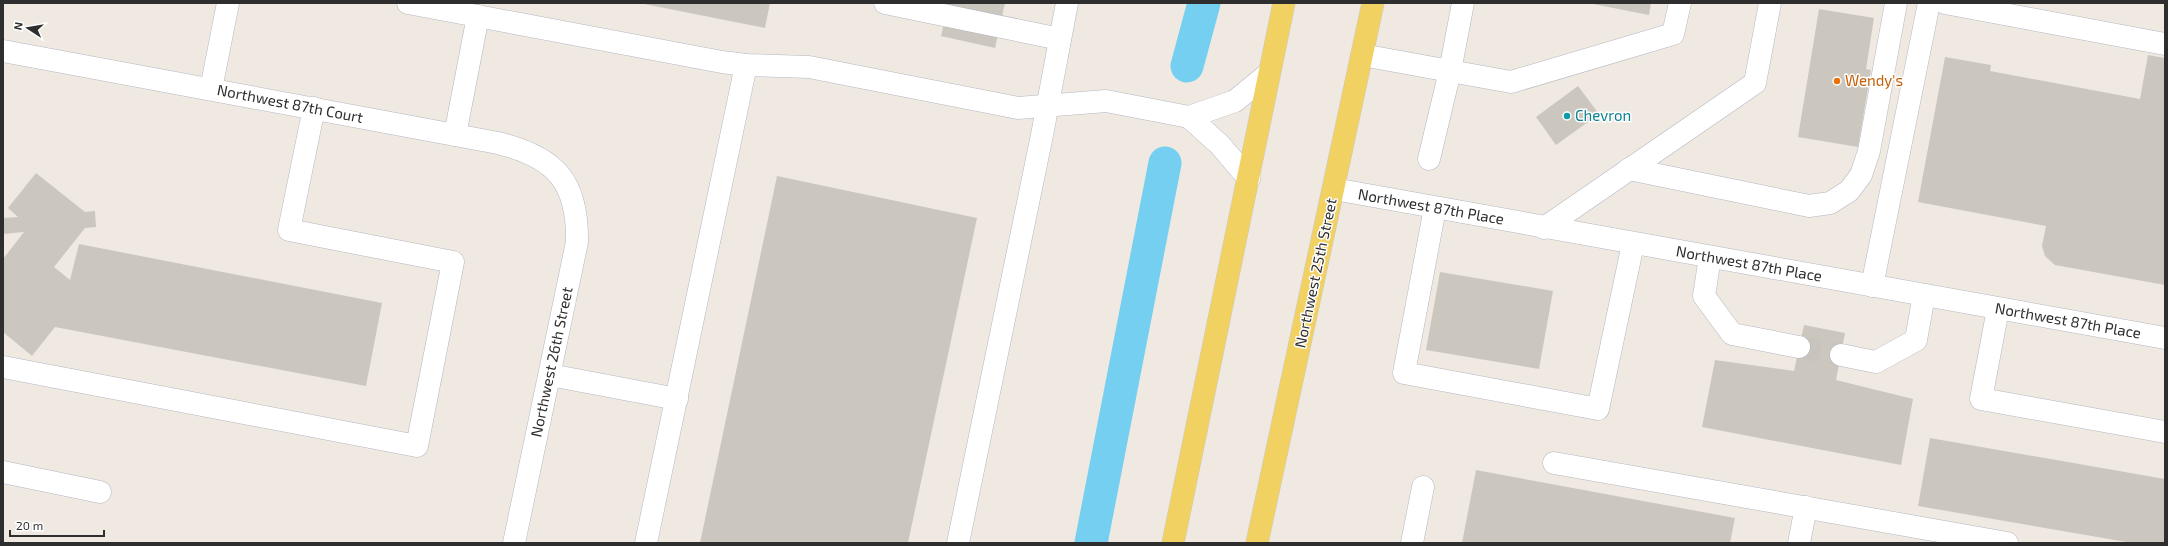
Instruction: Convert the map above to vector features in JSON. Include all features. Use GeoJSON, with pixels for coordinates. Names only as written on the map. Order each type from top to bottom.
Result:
{"type":"FeatureCollection","features":[{"type":"Feature","properties":{"kind":"main road"},"geometry":{"type":"LineString","coordinates":[[1173,543],[1249,179],[1268,74],[1284,3]]}},
{"type":"Feature","properties":{"kind":"main road","name":"Northwest 25th Street"},"geometry":{"type":"LineString","coordinates":[[1257,543],[1373,3]]}},
{"type":"Feature","properties":{"kind":"street"},"geometry":{"type":"LineString","coordinates":[[211,90],[228,3]]}},
{"type":"Feature","properties":{"kind":"street"},"geometry":{"type":"LineString","coordinates":[[408,3],[746,65],[809,67],[1018,108],[1106,101],[1189,117],[1235,101],[1268,74]]}},
{"type":"Feature","properties":{"kind":"street"},"geometry":{"type":"LineString","coordinates":[[885,3],[1060,39]]}},
{"type":"Feature","properties":{"kind":"street"},"geometry":{"type":"LineString","coordinates":[[958,543],[1067,3]]}},
{"type":"Feature","properties":{"kind":"street"},"geometry":{"type":"LineString","coordinates":[[1430,159],[1450,72],[1463,3]]}},
{"type":"Feature","properties":{"kind":"street"},"geometry":{"type":"LineString","coordinates":[[1362,55],[1511,82],[1672,34],[1680,3]]}},
{"type":"Feature","properties":{"kind":"street"},"geometry":{"type":"LineString","coordinates":[[1544,228],[1755,83],[1770,3]]}},
{"type":"Feature","properties":{"kind":"street"},"geometry":{"type":"LineString","coordinates":[[1629,169],[1809,206],[1830,203],[1849,191],[1861,175],[1869,151],[1896,3]]}},
{"type":"Feature","properties":{"kind":"street"},"geometry":{"type":"LineString","coordinates":[[1872,286],[1929,3]]}},
{"type":"Feature","properties":{"kind":"street"},"geometry":{"type":"LineString","coordinates":[[1946,3],[2165,44]]}},
{"type":"Feature","properties":{"kind":"street"},"geometry":{"type":"LineString","coordinates":[[454,135],[478,16]]}},
{"type":"Feature","properties":{"kind":"street","name":"Northwest 87th Court"},"geometry":{"type":"LineString","coordinates":[[3,51],[498,143],[532,153],[558,172],[565,182]]}},
{"type":"Feature","properties":{"kind":"street"},"geometry":{"type":"LineString","coordinates":[[646,543],[746,65]]}},
{"type":"Feature","properties":{"kind":"street"},"geometry":{"type":"LineString","coordinates":[[3,367],[417,446],[453,262],[289,230],[314,108]]}},
{"type":"Feature","properties":{"kind":"street"},"geometry":{"type":"LineString","coordinates":[[1189,117],[1220,145],[1249,179]]}},
{"type":"Feature","properties":{"kind":"street","name":"Northwest 26th Street"},"geometry":{"type":"LineString","coordinates":[[514,543],[577,242],[576,215],[565,182]]}},
{"type":"Feature","properties":{"kind":"street","name":"Northwest 87th Place"},"geometry":{"type":"LineString","coordinates":[[1334,189],[1710,258],[2165,338]]}},
{"type":"Feature","properties":{"kind":"street"},"geometry":{"type":"LineString","coordinates":[[1436,208],[1404,373],[1598,409],[1633,244]]}},
{"type":"Feature","properties":{"kind":"street"},"geometry":{"type":"LineString","coordinates":[[1710,258],[1704,296],[1732,334],[1799,347]]}},
{"type":"Feature","properties":{"kind":"street"},"geometry":{"type":"LineString","coordinates":[[1841,355],[1876,362],[1916,340],[1924,295]]}},
{"type":"Feature","properties":{"kind":"street"},"geometry":{"type":"LineString","coordinates":[[1998,309],[1981,399],[2165,432]]}},
{"type":"Feature","properties":{"kind":"street"},"geometry":{"type":"LineString","coordinates":[[550,375],[676,399]]}},
{"type":"Feature","properties":{"kind":"street"},"geometry":{"type":"LineString","coordinates":[[1554,463],[2007,543]]}},
{"type":"Feature","properties":{"kind":"street"},"geometry":{"type":"LineString","coordinates":[[3,472],[100,492]]}},
{"type":"Feature","properties":{"kind":"street"},"geometry":{"type":"LineString","coordinates":[[1412,543],[1423,487]]}},
{"type":"Feature","properties":{"kind":"street"},"geometry":{"type":"LineString","coordinates":[[1799,543],[1806,508]]}},
{"type":"Feature","properties":{"kind":"building"},"geometry":{"type":"Polygon","coordinates":[[[639,3],[770,3],[765,28],[639,3]]]}},
{"type":"Feature","properties":{"kind":"building"},"geometry":{"type":"Polygon","coordinates":[[[949,3],[1005,3],[995,48],[941,36],[949,3]]]}},
{"type":"Feature","properties":{"kind":"building"},"geometry":{"type":"Polygon","coordinates":[[[1588,3],[1651,3],[1649,15],[1588,3]]]}},
{"type":"Feature","properties":{"kind":"building"},"geometry":{"type":"Polygon","coordinates":[[[1819,9],[1874,18],[1866,69],[1871,70],[1858,147],[1798,137],[1819,9]]]}},
{"type":"Feature","properties":{"kind":"building"},"geometry":{"type":"Polygon","coordinates":[[[2148,55],[2165,58],[2165,285],[2055,265],[2045,256],[2042,246],[2046,226],[1918,202],[1945,57],[1991,65],[1990,71],[2140,99],[2148,55]]]}},
{"type":"Feature","properties":{"kind":"building","name":"Chevron"},"geometry":{"type":"Polygon","coordinates":[[[1578,86],[1599,114],[1556,145],[1536,117],[1578,86]]]}},
{"type":"Feature","properties":{"kind":"building"},"geometry":{"type":"Polygon","coordinates":[[[36,173],[85,212],[95,211],[96,227],[85,228],[54,267],[70,280],[79,244],[382,303],[366,386],[55,327],[32,356],[3,332],[3,259],[24,232],[3,234],[3,218],[18,217],[8,208],[36,173]]]}},
{"type":"Feature","properties":{"kind":"building"},"geometry":{"type":"Polygon","coordinates":[[[777,176],[977,218],[908,543],[700,543],[777,176]]]}},
{"type":"Feature","properties":{"kind":"building"},"geometry":{"type":"Polygon","coordinates":[[[1440,272],[1553,291],[1539,369],[1426,350],[1440,272]]]}},
{"type":"Feature","properties":{"kind":"building"},"geometry":{"type":"Polygon","coordinates":[[[1804,325],[1845,333],[1836,380],[1913,399],[1901,465],[1702,427],[1715,360],[1794,371],[1804,325]]]}},
{"type":"Feature","properties":{"kind":"building"},"geometry":{"type":"Polygon","coordinates":[[[1930,438],[2165,479],[2165,543],[2132,543],[1918,506],[1930,438]]]}},
{"type":"Feature","properties":{"kind":"building"},"geometry":{"type":"Polygon","coordinates":[[[1476,470],[1735,518],[1730,543],[1462,543],[1476,470]]]}},
{"type":"Feature","properties":{"kind":"waterway"},"geometry":{"type":"LineString","coordinates":[[1187,66],[1204,3]]}},
{"type":"Feature","properties":{"kind":"waterway"},"geometry":{"type":"LineString","coordinates":[[1091,543],[1165,163]]}},
{"type":"Feature","properties":{"kind":"tunnel"},"geometry":{"type":"LineString","coordinates":[[1799,347],[1841,355]]}},
{"type":"Feature","properties":{"kind":"place","name":"Wendy's"},"geometry":{"type":"Point","coordinates":[1837,81]}},
{"type":"Feature","properties":{"kind":"place","name":"Chevron"},"geometry":{"type":"Point","coordinates":[1567,116]}}]}
